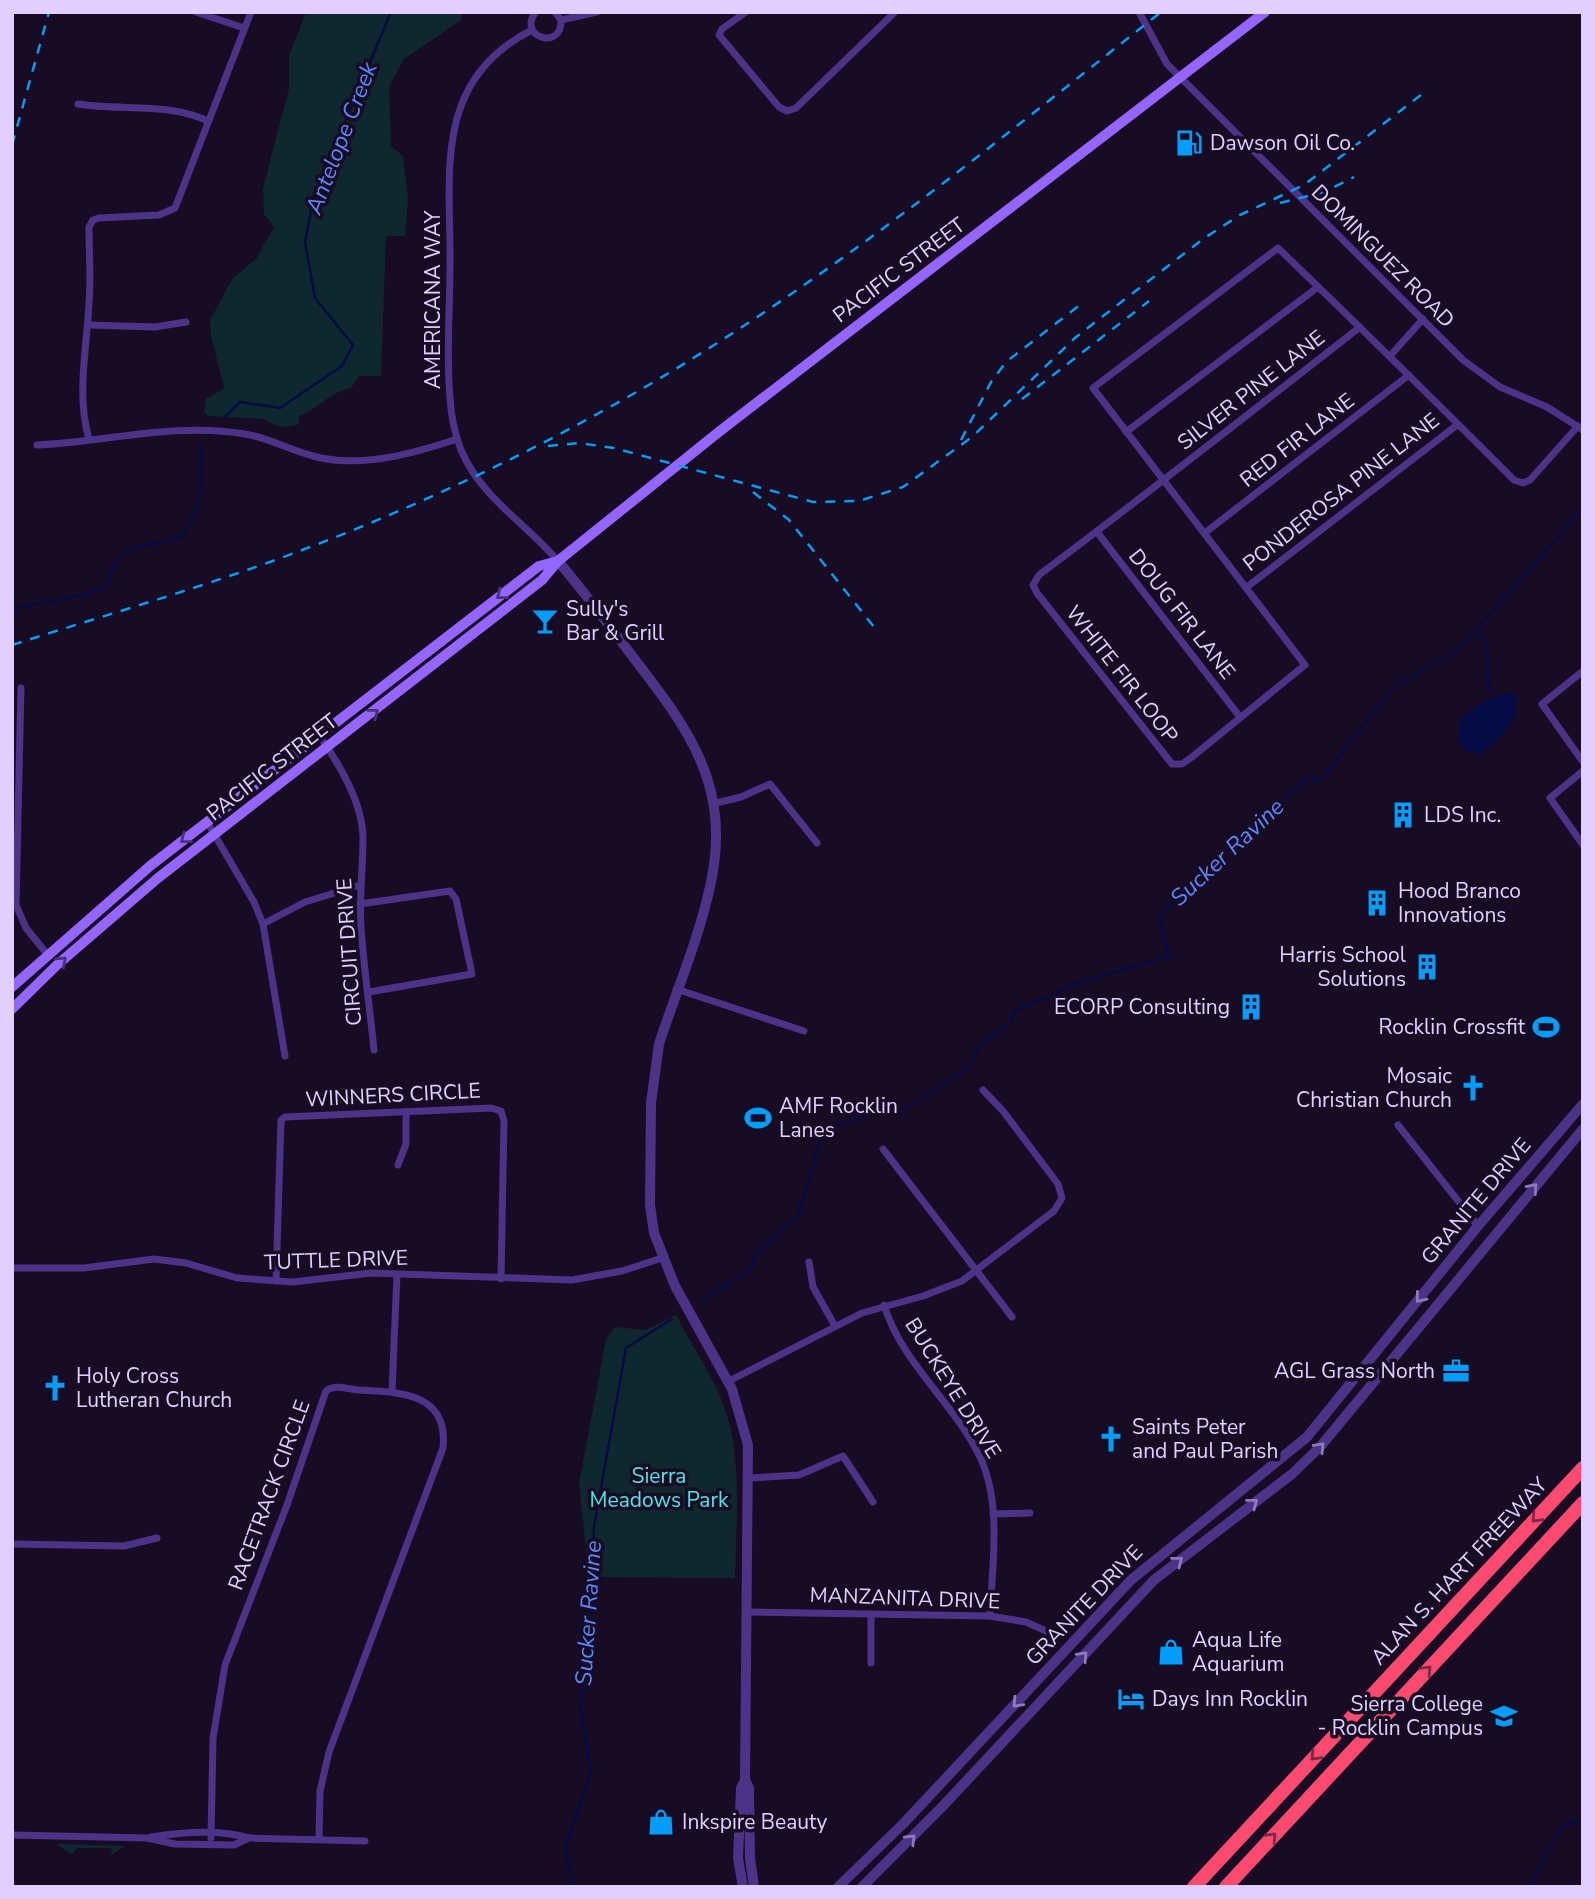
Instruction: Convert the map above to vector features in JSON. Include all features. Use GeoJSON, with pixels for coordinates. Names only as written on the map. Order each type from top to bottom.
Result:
{"type":"FeatureCollection","features":[{"type":"Feature","properties":{"kind":"highway","name":"ALAN S. HART FREEWAY"},"geometry":{"type":"LineString","coordinates":[[1194,1887],[1583,1468]]}},
{"type":"Feature","properties":{"kind":"highway","name":"ALAN S. HART FREEWAY"},"geometry":{"type":"LineString","coordinates":[[1226,1887],[1583,1503]]}},
{"type":"Feature","properties":{"kind":"main road","name":"PACIFIC STREET"},"geometry":{"type":"LineString","coordinates":[[12,1009],[114,915],[542,580],[558,561],[720,431],[1265,12]]}},
{"type":"Feature","properties":{"kind":"main road","name":"PACIFIC STREET"},"geometry":{"type":"LineString","coordinates":[[12,987],[47,954],[207,822],[539,566],[558,561]]}},
{"type":"Feature","properties":{"kind":"street"},"geometry":{"type":"LineString","coordinates":[[196,12],[244,28]]}},
{"type":"Feature","properties":{"kind":"street"},"geometry":{"type":"LineString","coordinates":[[89,439],[83,408],[88,325],[89,227],[93,220],[159,215],[175,208],[251,12]]}},
{"type":"Feature","properties":{"kind":"street"},"geometry":{"type":"LineString","coordinates":[[536,12],[531,20],[532,30],[540,38],[549,39],[559,31],[561,20],[555,12]]}},
{"type":"Feature","properties":{"kind":"street"},"geometry":{"type":"LineString","coordinates":[[561,20],[597,12]]}},
{"type":"Feature","properties":{"kind":"street"},"geometry":{"type":"LineString","coordinates":[[746,12],[722,29],[719,35],[722,42],[779,107],[787,111],[796,107],[895,12]]}},
{"type":"Feature","properties":{"kind":"street","name":"DOMINGUEZ ROAD"},"geometry":{"type":"LineString","coordinates":[[1139,12],[1157,50],[1181,79],[1479,373],[1500,387],[1547,407],[1580,428]]}},
{"type":"Feature","properties":{"kind":"street","name":"AMERICANA WAY"},"geometry":{"type":"LineString","coordinates":[[532,30],[501,48],[484,65],[471,85],[455,127],[449,388],[457,439],[481,487],[507,514],[541,540],[558,561]]}},
{"type":"Feature","properties":{"kind":"street"},"geometry":{"type":"LineString","coordinates":[[78,104],[105,108],[177,110],[208,121]]}},
{"type":"Feature","properties":{"kind":"street"},"geometry":{"type":"LineString","coordinates":[[1163,480],[1093,388],[1278,248],[1514,480],[1523,483],[1530,480],[1580,428]]}},
{"type":"Feature","properties":{"kind":"street"},"geometry":{"type":"LineString","coordinates":[[1126,432],[1318,287]]}},
{"type":"Feature","properties":{"kind":"street"},"geometry":{"type":"LineString","coordinates":[[1390,356],[1423,319]]}},
{"type":"Feature","properties":{"kind":"street"},"geometry":{"type":"LineString","coordinates":[[88,325],[155,327],[186,322]]}},
{"type":"Feature","properties":{"kind":"street","name":"SILVER PINE LANE"},"geometry":{"type":"LineString","coordinates":[[1163,480],[1360,327]]}},
{"type":"Feature","properties":{"kind":"street","name":"RED FIR LANE"},"geometry":{"type":"LineString","coordinates":[[1206,531],[1409,375]]}},
{"type":"Feature","properties":{"kind":"street","name":"PONDEROSA PINE LANE"},"geometry":{"type":"LineString","coordinates":[[1247,587],[1457,425]]}},
{"type":"Feature","properties":{"kind":"street"},"geometry":{"type":"LineString","coordinates":[[37,445],[171,431],[245,434],[322,459],[349,461],[402,455],[457,439]]}},
{"type":"Feature","properties":{"kind":"street","name":"WHITE FIR LOOP"},"geometry":{"type":"LineString","coordinates":[[1163,480],[1206,531],[1305,665],[1182,764],[1172,764],[1037,593],[1033,584],[1039,575],[1163,480]]}},
{"type":"Feature","properties":{"kind":"street","name":"DOUG FIR LANE"},"geometry":{"type":"LineString","coordinates":[[1097,531],[1240,717]]}},
{"type":"Feature","properties":{"kind":"street"},"geometry":{"type":"LineString","coordinates":[[558,561],[679,717],[702,760],[716,803],[717,840],[711,884],[659,1044],[651,1102],[650,1205],[662,1258],[729,1381],[746,1431],[750,1478],[745,1780],[741,1788],[739,1871],[743,1887]]}},
{"type":"Feature","properties":{"kind":"street"},"geometry":{"type":"LineString","coordinates":[[1583,671],[1542,704],[1583,762]]}},
{"type":"Feature","properties":{"kind":"street"},"geometry":{"type":"LineString","coordinates":[[21,688],[16,905],[26,928],[47,954]]}},
{"type":"Feature","properties":{"kind":"street","name":"CIRCUIT DRIVE"},"geometry":{"type":"LineString","coordinates":[[319,735],[338,762],[360,816],[363,837],[360,904],[374,1050]]}},
{"type":"Feature","properties":{"kind":"street"},"geometry":{"type":"LineString","coordinates":[[1583,771],[1550,798],[1583,845]]}},
{"type":"Feature","properties":{"kind":"street"},"geometry":{"type":"LineString","coordinates":[[716,803],[741,797],[770,784],[817,843]]}},
{"type":"Feature","properties":{"kind":"street"},"geometry":{"type":"LineString","coordinates":[[207,822],[254,902],[263,924],[285,1042],[285,1056]]}},
{"type":"Feature","properties":{"kind":"street"},"geometry":{"type":"LineString","coordinates":[[263,924],[305,902],[359,885]]}},
{"type":"Feature","properties":{"kind":"street"},"geometry":{"type":"LineString","coordinates":[[360,904],[450,891],[456,899],[471,960],[472,974],[369,992]]}},
{"type":"Feature","properties":{"kind":"street"},"geometry":{"type":"LineString","coordinates":[[676,989],[804,1031]]}},
{"type":"Feature","properties":{"kind":"street"},"geometry":{"type":"LineString","coordinates":[[729,1381],[835,1326],[884,1305],[942,1290],[978,1271],[1047,1218],[1059,1205],[1062,1192],[1044,1163],[984,1090]]}},
{"type":"Feature","properties":{"kind":"street","name":"GRANITE DRIVE"},"geometry":{"type":"LineString","coordinates":[[838,1887],[912,1815],[1144,1568],[1281,1461],[1307,1437],[1478,1226],[1583,1104]]}},
{"type":"Feature","properties":{"kind":"street","name":"WINNERS CIRCLE"},"geometry":{"type":"LineString","coordinates":[[276,1281],[281,1120],[291,1116],[491,1108],[504,1115],[501,1279]]}},
{"type":"Feature","properties":{"kind":"street"},"geometry":{"type":"LineString","coordinates":[[398,1165],[406,1143],[406,1112]]}},
{"type":"Feature","properties":{"kind":"street"},"geometry":{"type":"LineString","coordinates":[[1398,1125],[1489,1239]]}},
{"type":"Feature","properties":{"kind":"street","name":"GRANITE DRIVE"},"geometry":{"type":"LineString","coordinates":[[862,1887],[934,1815],[1154,1580],[1292,1474],[1320,1447],[1489,1239],[1583,1129]]}},
{"type":"Feature","properties":{"kind":"street"},"geometry":{"type":"LineString","coordinates":[[883,1149],[1012,1317]]}},
{"type":"Feature","properties":{"kind":"street","name":"TUTTLE DRIVE"},"geometry":{"type":"LineString","coordinates":[[12,1268],[84,1268],[154,1259],[186,1263],[237,1278],[276,1281],[315,1281],[360,1273],[572,1280],[622,1271],[662,1258]]}},
{"type":"Feature","properties":{"kind":"street"},"geometry":{"type":"LineString","coordinates":[[809,1262],[813,1287],[835,1326]]}},
{"type":"Feature","properties":{"kind":"street"},"geometry":{"type":"LineString","coordinates":[[392,1391],[397,1274]]}},
{"type":"Feature","properties":{"kind":"street","name":"BUCKEYE DRIVE"},"geometry":{"type":"LineString","coordinates":[[884,1305],[903,1349],[978,1454],[989,1483],[993,1514],[990,1616]]}},
{"type":"Feature","properties":{"kind":"street","name":"RACETRACK CIRCLE"},"geometry":{"type":"LineString","coordinates":[[211,1836],[212,1738],[225,1665],[304,1457],[324,1394],[334,1387],[392,1391],[415,1396],[430,1408],[440,1423],[443,1448],[329,1752],[320,1791],[319,1839]]}},
{"type":"Feature","properties":{"kind":"street"},"geometry":{"type":"LineString","coordinates":[[750,1478],[807,1473],[843,1455],[873,1502]]}},
{"type":"Feature","properties":{"kind":"street"},"geometry":{"type":"LineString","coordinates":[[993,1514],[1030,1513]]}},
{"type":"Feature","properties":{"kind":"street"},"geometry":{"type":"LineString","coordinates":[[12,1544],[124,1546],[157,1538]]}},
{"type":"Feature","properties":{"kind":"street","name":"MANZANITA DRIVE"},"geometry":{"type":"LineString","coordinates":[[748,1612],[990,1616],[1026,1622],[1057,1636]]}},
{"type":"Feature","properties":{"kind":"street"},"geometry":{"type":"LineString","coordinates":[[871,1614],[871,1662]]}},
{"type":"Feature","properties":{"kind":"street"},"geometry":{"type":"LineString","coordinates":[[745,1780],[749,1788],[754,1887]]}},
{"type":"Feature","properties":{"kind":"street"},"geometry":{"type":"LineString","coordinates":[[147,1838],[175,1833],[211,1836],[234,1833],[249,1838],[365,1841]]}},
{"type":"Feature","properties":{"kind":"street"},"geometry":{"type":"LineString","coordinates":[[739,1871],[750,1834]]}},
{"type":"Feature","properties":{"kind":"street"},"geometry":{"type":"LineString","coordinates":[[12,1835],[147,1838],[175,1844],[233,1845],[249,1838]]}},
{"type":"Feature","properties":{"kind":"green space"},"geometry":{"type":"Polygon","coordinates":[[[306,12],[462,12],[461,20],[404,59],[389,86],[391,146],[403,156],[408,199],[405,236],[386,236],[381,376],[359,376],[351,388],[336,393],[299,416],[299,424],[295,426],[277,425],[265,419],[208,416],[204,412],[206,399],[224,388],[211,336],[210,320],[233,278],[256,259],[274,227],[264,214],[263,189],[289,88],[289,56],[306,12]]]}},
{"type":"Feature","properties":{"kind":"green space","name":"Sierra Meadows Park"},"geometry":{"type":"Polygon","coordinates":[[[676,1315],[714,1383],[730,1427],[737,1491],[735,1578],[589,1577],[579,1484],[606,1339],[615,1327],[646,1330],[676,1315]]]}},
{"type":"Feature","properties":{"kind":"green space"},"geometry":{"type":"Polygon","coordinates":[[[57,1845],[125,1846],[111,1855],[112,1848],[77,1848],[72,1854],[57,1845]]]}},
{"type":"Feature","properties":{"kind":"shaded area"},"geometry":{"type":"Polygon","coordinates":[[[1510,692],[1516,694],[1517,703],[1516,712],[1507,729],[1479,754],[1466,751],[1457,740],[1462,716],[1484,702],[1510,692]]]}},
{"type":"Feature","properties":{"kind":"waterway","name":"Antelope Creek"},"geometry":{"type":"LineString","coordinates":[[225,417],[240,402],[280,408],[342,366],[353,345],[315,298],[305,242],[314,196],[391,12]]}},
{"type":"Feature","properties":{"kind":"waterway","name":"Antelope Creek"},"geometry":{"type":"LineString","coordinates":[[12,609],[88,594],[108,585],[118,559],[126,553],[135,548],[183,536],[200,502],[201,445]]}},
{"type":"Feature","properties":{"kind":"waterway","name":"Sucker Ravine"},"geometry":{"type":"LineString","coordinates":[[703,1300],[751,1270],[756,1253],[799,1214],[823,1129],[873,1114],[905,1109],[970,1066],[980,1045],[1011,1022],[1015,1011],[1077,983],[1169,956],[1159,916],[1278,802],[1309,779],[1322,779],[1394,686],[1458,650],[1583,509]]}},
{"type":"Feature","properties":{"kind":"waterway"},"geometry":{"type":"LineString","coordinates":[[1476,629],[1487,648],[1488,680],[1495,698]]}},
{"type":"Feature","properties":{"kind":"waterway","name":"Sucker Ravine"},"geometry":{"type":"LineString","coordinates":[[573,1887],[565,1848],[591,1774],[580,1704],[588,1680],[594,1527],[626,1348],[672,1319]]}},
{"type":"Feature","properties":{"kind":"waterway"},"geometry":{"type":"LineString","coordinates":[[1528,1887],[1563,1825],[1583,1821]]}},
{"type":"Feature","properties":{"kind":"railway"},"geometry":{"type":"LineString","coordinates":[[12,145],[49,12]]}},
{"type":"Feature","properties":{"kind":"railway"},"geometry":{"type":"LineString","coordinates":[[12,645],[292,554],[470,479],[599,413],[674,370],[818,275],[957,172],[1161,12]]}},
{"type":"Feature","properties":{"kind":"railway"},"geometry":{"type":"LineString","coordinates":[[548,446],[579,443],[614,448],[813,502],[859,501],[903,487],[972,437],[1076,337],[1203,239],[1240,215],[1304,185],[1426,91]]}},
{"type":"Feature","properties":{"kind":"railway"},"geometry":{"type":"LineString","coordinates":[[1280,203],[1324,192],[1354,177]]}},
{"type":"Feature","properties":{"kind":"railway"},"geometry":{"type":"LineString","coordinates":[[961,440],[991,382],[1006,362],[1085,301]]}},
{"type":"Feature","properties":{"kind":"railway"},"geometry":{"type":"LineString","coordinates":[[1022,399],[1149,301]]}},
{"type":"Feature","properties":{"kind":"railway"},"geometry":{"type":"LineString","coordinates":[[753,492],[789,520],[878,632]]}},
{"type":"Feature","properties":{"kind":"place","name":"Dawson Oil Co."},"geometry":{"type":"Point","coordinates":[1189,143]}},
{"type":"Feature","properties":{"kind":"place","name":"Sully's Bar & Grill"},"geometry":{"type":"Point","coordinates":[545,621]}},
{"type":"Feature","properties":{"kind":"place","name":"LDS Inc."},"geometry":{"type":"Point","coordinates":[1403,815]}},
{"type":"Feature","properties":{"kind":"place","name":"Hood Branco Innovations"},"geometry":{"type":"Point","coordinates":[1377,903]}},
{"type":"Feature","properties":{"kind":"place","name":"Harris School Solutions"},"geometry":{"type":"Point","coordinates":[1427,967]}},
{"type":"Feature","properties":{"kind":"place","name":"ECORP Consulting"},"geometry":{"type":"Point","coordinates":[1251,1007]}},
{"type":"Feature","properties":{"kind":"place","name":"Rocklin Crossfit"},"geometry":{"type":"Point","coordinates":[1546,1027]}},
{"type":"Feature","properties":{"kind":"place","name":"Mosaic Christian Church"},"geometry":{"type":"Point","coordinates":[1473,1088]}},
{"type":"Feature","properties":{"kind":"place","name":"AMF Rocklin Lanes"},"geometry":{"type":"Point","coordinates":[758,1118]}},
{"type":"Feature","properties":{"kind":"place","name":"AGL Grass North"},"geometry":{"type":"Point","coordinates":[1456,1371]}},
{"type":"Feature","properties":{"kind":"place","name":"Holy Cross Lutheran Church"},"geometry":{"type":"Point","coordinates":[55,1388]}},
{"type":"Feature","properties":{"kind":"place","name":"Saints Peter and Paul Parish"},"geometry":{"type":"Point","coordinates":[1111,1439]}},
{"type":"Feature","properties":{"kind":"place","name":"Aqua Life Aquarium"},"geometry":{"type":"Point","coordinates":[1171,1652]}},
{"type":"Feature","properties":{"kind":"place","name":"Days Inn Rocklin"},"geometry":{"type":"Point","coordinates":[1131,1699]}},
{"type":"Feature","properties":{"kind":"place","name":"Sierra College - Rocklin Campus"},"geometry":{"type":"Point","coordinates":[1504,1716]}},
{"type":"Feature","properties":{"kind":"place","name":"Inkspire Beauty"},"geometry":{"type":"Point","coordinates":[661,1822]}}]}
